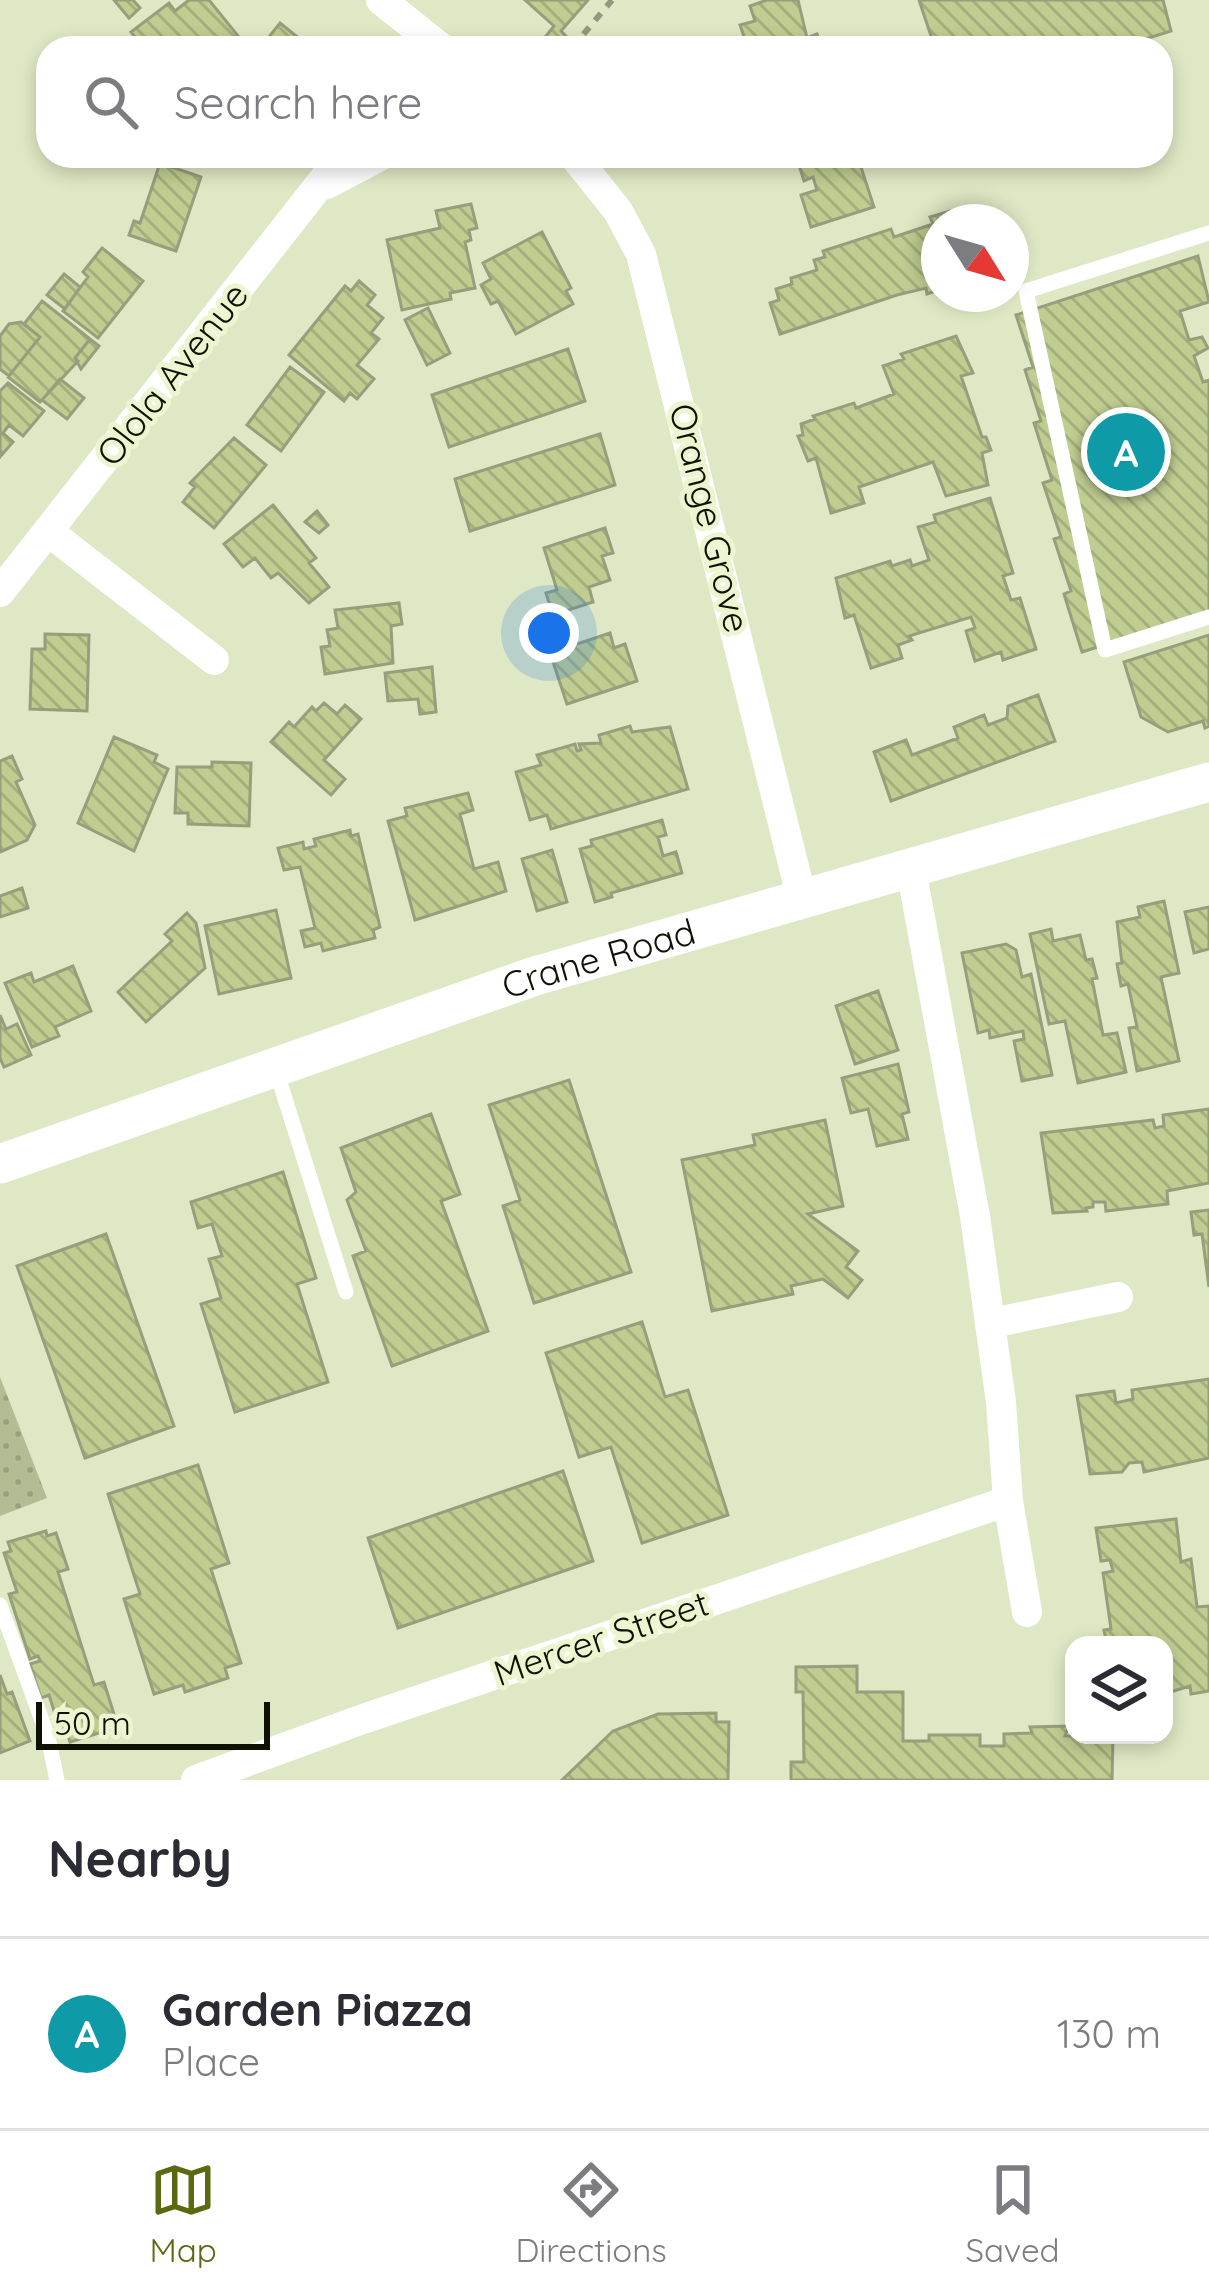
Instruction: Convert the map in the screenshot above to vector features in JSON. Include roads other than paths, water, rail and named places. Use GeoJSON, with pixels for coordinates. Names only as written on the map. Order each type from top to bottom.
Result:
{"type":"FeatureCollection","features":[{"type":"Feature","properties":{"kind":"street"},"geometry":{"type":"LineString","coordinates":[[381,0],[422,36]]}},
{"type":"Feature","properties":{"kind":"street","name":"Olola Avenue"},"geometry":{"type":"LineString","coordinates":[[0,592],[333,168]]}},
{"type":"Feature","properties":{"kind":"street"},"geometry":{"type":"LineString","coordinates":[[314,192],[358,168]]}},
{"type":"Feature","properties":{"kind":"street","name":"Orange Grove"},"geometry":{"type":"LineString","coordinates":[[584,168],[618,211],[641,254],[802,899]]}},
{"type":"Feature","properties":{"kind":"street"},"geometry":{"type":"LineString","coordinates":[[49,532],[214,660]]}},
{"type":"Feature","properties":{"kind":"street","name":"Crane Road"},"geometry":{"type":"LineString","coordinates":[[0,1164],[535,976],[1209,782]]}},
{"type":"Feature","properties":{"kind":"street"},"geometry":{"type":"LineString","coordinates":[[911,869],[992,1323],[1008,1501],[1027,1612]]}},
{"type":"Feature","properties":{"kind":"street"},"geometry":{"type":"LineString","coordinates":[[992,1323],[1118,1298]]}},
{"type":"Feature","properties":{"kind":"street","name":"Mercer Street"},"geometry":{"type":"LineString","coordinates":[[196,1780],[362,1719],[1008,1501]]}},
{"type":"Feature","properties":{"kind":"lane"},"geometry":{"type":"LineString","coordinates":[[1209,233],[1026,291],[1106,650],[1209,617]]}},
{"type":"Feature","properties":{"kind":"lane"},"geometry":{"type":"LineString","coordinates":[[274,1067],[346,1292]]}},
{"type":"Feature","properties":{"kind":"lane"},"geometry":{"type":"LineString","coordinates":[[0,1605],[48,1737],[57,1780]]}},
{"type":"Feature","properties":{"kind":"place","name":"Garden Piazza"},"geometry":{"type":"Point","coordinates":[1126,452]}}]}
